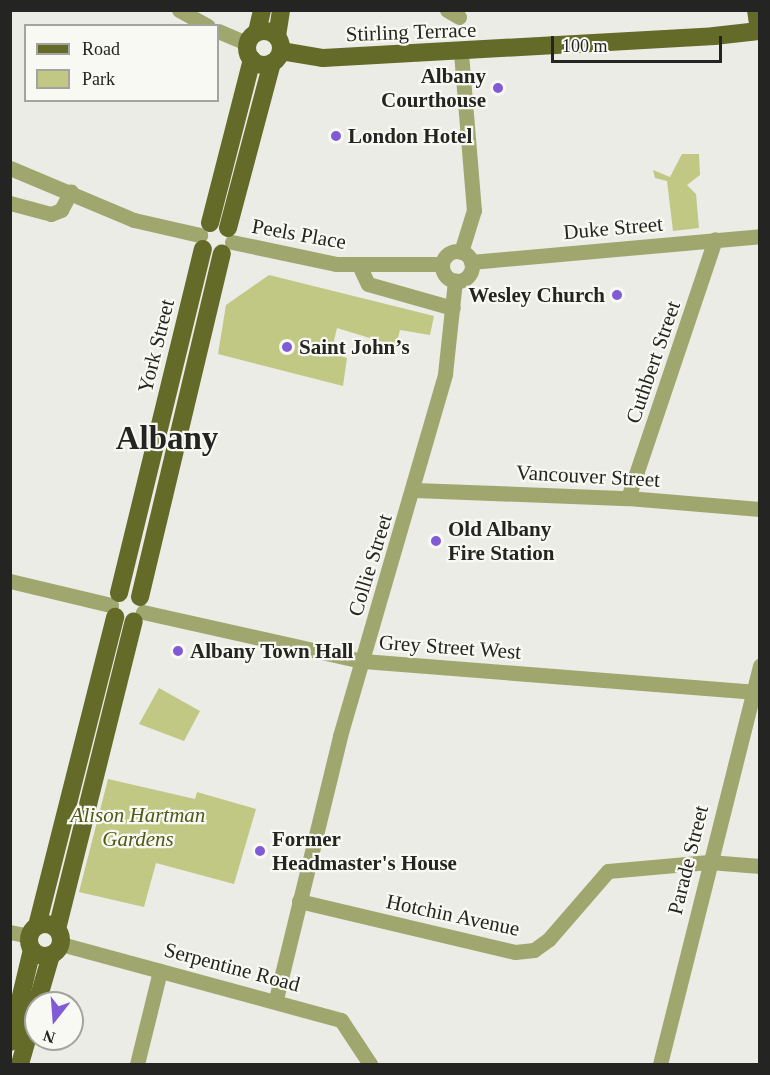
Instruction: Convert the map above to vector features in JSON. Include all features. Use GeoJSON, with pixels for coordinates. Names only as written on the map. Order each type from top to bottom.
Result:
{"type":"FeatureCollection","features":[{"type":"Feature","properties":{"kind":"main road","name":"York Street"},"geometry":{"type":"LineString","coordinates":[[10,1042],[32,937],[204,236],[262,10]]}},
{"type":"Feature","properties":{"kind":"main road","name":"York Street"},"geometry":{"type":"LineString","coordinates":[[41,991],[56,943],[139,610],[227,241],[277,50],[280,10]]}},
{"type":"Feature","properties":{"kind":"main road"},"geometry":{"type":"LineString","coordinates":[[756,10],[759,31]]}},
{"type":"Feature","properties":{"kind":"main road","name":"Stirling Terrace"},"geometry":{"type":"LineString","coordinates":[[277,50],[323,58],[461,53],[759,31]]}},
{"type":"Feature","properties":{"kind":"main road"},"geometry":{"type":"LineString","coordinates":[[252,45],[277,50]]}},
{"type":"Feature","properties":{"kind":"main road"},"geometry":{"type":"LineString","coordinates":[[252,45],[277,50]]}},
{"type":"Feature","properties":{"kind":"main road"},"geometry":{"type":"LineString","coordinates":[[204,236],[227,241]]}},
{"type":"Feature","properties":{"kind":"main road"},"geometry":{"type":"LineString","coordinates":[[204,236],[227,241]]}},
{"type":"Feature","properties":{"kind":"main road"},"geometry":{"type":"LineString","coordinates":[[115,605],[130,591],[139,610]]}},
{"type":"Feature","properties":{"kind":"main road"},"geometry":{"type":"LineString","coordinates":[[115,605],[139,610]]}},
{"type":"Feature","properties":{"kind":"main road"},"geometry":{"type":"LineString","coordinates":[[32,937],[56,943]]}},
{"type":"Feature","properties":{"kind":"main road"},"geometry":{"type":"LineString","coordinates":[[32,937],[56,943]]}},
{"type":"Feature","properties":{"kind":"street"},"geometry":{"type":"LineString","coordinates":[[179,10],[204,24]]}},
{"type":"Feature","properties":{"kind":"street"},"geometry":{"type":"LineString","coordinates":[[219,31],[252,45]]}},
{"type":"Feature","properties":{"kind":"street"},"geometry":{"type":"LineString","coordinates":[[461,53],[474,210],[466,257],[468,277],[455,281],[446,276],[442,264],[447,255],[466,257]]}},
{"type":"Feature","properties":{"kind":"street"},"geometry":{"type":"LineString","coordinates":[[10,168],[71,191],[134,220],[204,236]]}},
{"type":"Feature","properties":{"kind":"street"},"geometry":{"type":"LineString","coordinates":[[10,203],[51,214],[61,210],[71,191]]}},
{"type":"Feature","properties":{"kind":"street","name":"Duke Street"},"geometry":{"type":"LineString","coordinates":[[466,257],[759,236]]}},
{"type":"Feature","properties":{"kind":"street","name":"Cuthbert Street"},"geometry":{"type":"LineString","coordinates":[[628,498],[715,239]]}},
{"type":"Feature","properties":{"kind":"street","name":"Peels Place"},"geometry":{"type":"LineString","coordinates":[[227,241],[320,262],[359,265],[442,264]]}},
{"type":"Feature","properties":{"kind":"street","name":"Peels Place"},"geometry":{"type":"LineString","coordinates":[[359,265],[368,284],[453,308]]}},
{"type":"Feature","properties":{"kind":"street","name":"Collie Street"},"geometry":{"type":"LineString","coordinates":[[276,999],[299,901],[363,661],[415,490],[445,374],[455,281]]}},
{"type":"Feature","properties":{"kind":"street","name":"Vancouver Street"},"geometry":{"type":"LineString","coordinates":[[415,490],[628,498],[759,509]]}},
{"type":"Feature","properties":{"kind":"street"},"geometry":{"type":"LineString","coordinates":[[10,581],[115,605]]}},
{"type":"Feature","properties":{"kind":"street","name":"Grey Street West"},"geometry":{"type":"LineString","coordinates":[[139,610],[363,661],[756,692]]}},
{"type":"Feature","properties":{"kind":"street","name":"Parade Street"},"geometry":{"type":"LineString","coordinates":[[664,1064],[709,862],[756,692],[759,665]]}},
{"type":"Feature","properties":{"kind":"street","name":"Hotchin Avenue"},"geometry":{"type":"LineString","coordinates":[[299,901],[515,952],[534,950],[565,924],[608,871],[709,862],[759,866]]}},
{"type":"Feature","properties":{"kind":"street"},"geometry":{"type":"LineString","coordinates":[[10,932],[32,937]]}},
{"type":"Feature","properties":{"kind":"street","name":"Serpentine Road"},"geometry":{"type":"LineString","coordinates":[[56,943],[276,999],[341,1020],[370,1065]]}},
{"type":"Feature","properties":{"kind":"street"},"geometry":{"type":"LineString","coordinates":[[137,1065],[160,971]]}},
{"type":"Feature","properties":{"kind":"green space"},"geometry":{"type":"Polygon","coordinates":[[[682,154],[699,154],[700,175],[687,185],[696,194],[699,228],[673,231],[667,181],[655,178],[653,170],[670,177],[682,154]]]}},
{"type":"Feature","properties":{"kind":"green space"},"geometry":{"type":"Polygon","coordinates":[[[269,275],[434,316],[430,335],[400,330],[396,346],[337,328],[331,353],[347,358],[343,386],[218,354],[226,305],[269,275]]]}},
{"type":"Feature","properties":{"kind":"green space"},"geometry":{"type":"Polygon","coordinates":[[[159,688],[200,711],[184,741],[139,724],[159,688]]]}},
{"type":"Feature","properties":{"kind":"green space","name":"Alison Hartman Gardens"},"geometry":{"type":"Polygon","coordinates":[[[108,779],[195,799],[197,792],[256,809],[234,884],[156,863],[144,907],[79,892],[108,779]]]}},
{"type":"Feature","properties":{"kind":"place","name":"Albany Courthouse"},"geometry":{"type":"Point","coordinates":[498,88]}},
{"type":"Feature","properties":{"kind":"place","name":"London Hotel"},"geometry":{"type":"Point","coordinates":[336,136]}},
{"type":"Feature","properties":{"kind":"place","name":"Wesley Church"},"geometry":{"type":"Point","coordinates":[617,295]}},
{"type":"Feature","properties":{"kind":"place","name":"Saint John’s"},"geometry":{"type":"Point","coordinates":[287,347]}},
{"type":"Feature","properties":{"kind":"place","name":"Old Albany Fire Station"},"geometry":{"type":"Point","coordinates":[436,541]}},
{"type":"Feature","properties":{"kind":"place","name":"Albany Town Hall"},"geometry":{"type":"Point","coordinates":[178,651]}},
{"type":"Feature","properties":{"kind":"place","name":"Former Headmaster's House"},"geometry":{"type":"Point","coordinates":[260,851]}},
{"type":"Feature","properties":{"kind":"district","name":"Albany"},"geometry":{"type":"Point","coordinates":[167,439]}}]}
